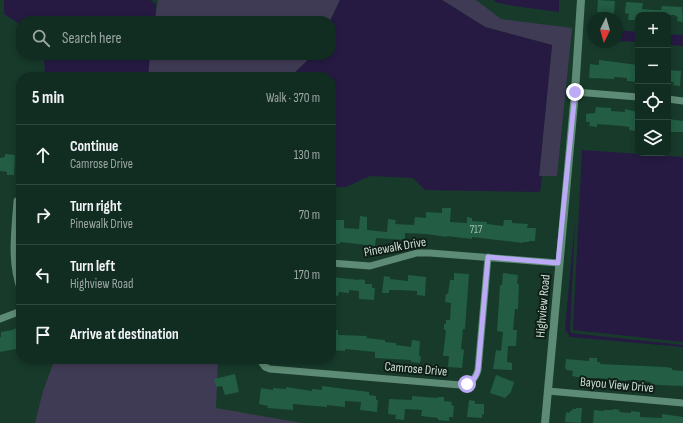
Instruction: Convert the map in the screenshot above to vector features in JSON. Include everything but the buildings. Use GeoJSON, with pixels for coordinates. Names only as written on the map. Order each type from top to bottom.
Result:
{"type":"FeatureCollection","features":[{"type":"Feature","properties":{"kind":"street","name":"Highview Road"},"geometry":{"type":"LineString","coordinates":[[545,423],[558,263],[575,92],[581,0]]}},
{"type":"Feature","properties":{"kind":"street"},"geometry":{"type":"LineString","coordinates":[[575,92],[635,97]]}},
{"type":"Feature","properties":{"kind":"street"},"geometry":{"type":"LineString","coordinates":[[671,99],[683,101]]}},
{"type":"Feature","properties":{"kind":"street"},"geometry":{"type":"LineString","coordinates":[[16,215],[13,258],[16,273]]}},
{"type":"Feature","properties":{"kind":"street","name":"Pinewalk Drive"},"geometry":{"type":"LineString","coordinates":[[336,263],[370,266],[417,253],[558,263]]}},
{"type":"Feature","properties":{"kind":"street","name":"Camrose Drive"},"geometry":{"type":"LineString","coordinates":[[263,364],[270,369],[460,385],[467,384],[473,381],[478,370],[488,257]]}},
{"type":"Feature","properties":{"kind":"street"},"geometry":{"type":"LineString","coordinates":[[0,319],[16,313]]}},
{"type":"Feature","properties":{"kind":"street","name":"Bayou View Drive"},"geometry":{"type":"LineString","coordinates":[[548,391],[683,402]]}},
{"type":"Feature","properties":{"kind":"shaded area"},"geometry":{"type":"Polygon","coordinates":[[[4,0],[150,0],[156,4],[155,16],[16,16],[16,22],[4,14],[4,0]]]}},
{"type":"Feature","properties":{"kind":"shaded area"},"geometry":{"type":"Polygon","coordinates":[[[158,0],[340,0],[332,16],[156,16],[158,0]]]}},
{"type":"Feature","properties":{"kind":"shaded area"},"geometry":{"type":"Polygon","coordinates":[[[340,0],[442,0],[485,27],[552,45],[539,176],[542,176],[540,192],[425,190],[413,178],[370,176],[346,187],[336,187],[336,72],[295,72],[307,60],[336,60],[336,16],[332,16],[340,0]]]}},
{"type":"Feature","properties":{"kind":"shaded area"},"geometry":{"type":"Polygon","coordinates":[[[442,0],[476,0],[501,19],[572,28],[557,176],[539,176],[552,45],[485,27],[442,0]]]}},
{"type":"Feature","properties":{"kind":"shaded area"},"geometry":{"type":"Polygon","coordinates":[[[494,0],[559,0],[559,12],[514,6],[495,2],[494,0]]]}},
{"type":"Feature","properties":{"kind":"shaded area"},"geometry":{"type":"Polygon","coordinates":[[[623,31],[635,32],[635,42],[623,41],[623,31]]]}},
{"type":"Feature","properties":{"kind":"shaded area"},"geometry":{"type":"Polygon","coordinates":[[[671,34],[683,35],[683,46],[671,45],[671,34]]]}},
{"type":"Feature","properties":{"kind":"shaded area"},"geometry":{"type":"Polygon","coordinates":[[[44,60],[150,60],[148,72],[45,72],[44,60]]]}},
{"type":"Feature","properties":{"kind":"shaded area"},"geometry":{"type":"Polygon","coordinates":[[[150,60],[307,60],[295,72],[148,72],[150,60]]]}},
{"type":"Feature","properties":{"kind":"shaded area"},"geometry":{"type":"Polygon","coordinates":[[[582,150],[635,154],[635,156],[683,157],[683,342],[573,330],[582,150]]]}},
{"type":"Feature","properties":{"kind":"shaded area"},"geometry":{"type":"Polygon","coordinates":[[[575,221],[571,333],[683,345],[683,347],[570,337],[565,329],[575,221]]]}},
{"type":"Feature","properties":{"kind":"shaded area"},"geometry":{"type":"Polygon","coordinates":[[[53,364],[218,364],[216,408],[302,423],[35,423],[43,391],[53,364]]]}},
{"type":"Feature","properties":{"kind":"route"},"geometry":{"type":"LineString","coordinates":[[467,384],[473,381],[478,370],[488,257],[558,263],[575,92]]}}]}
